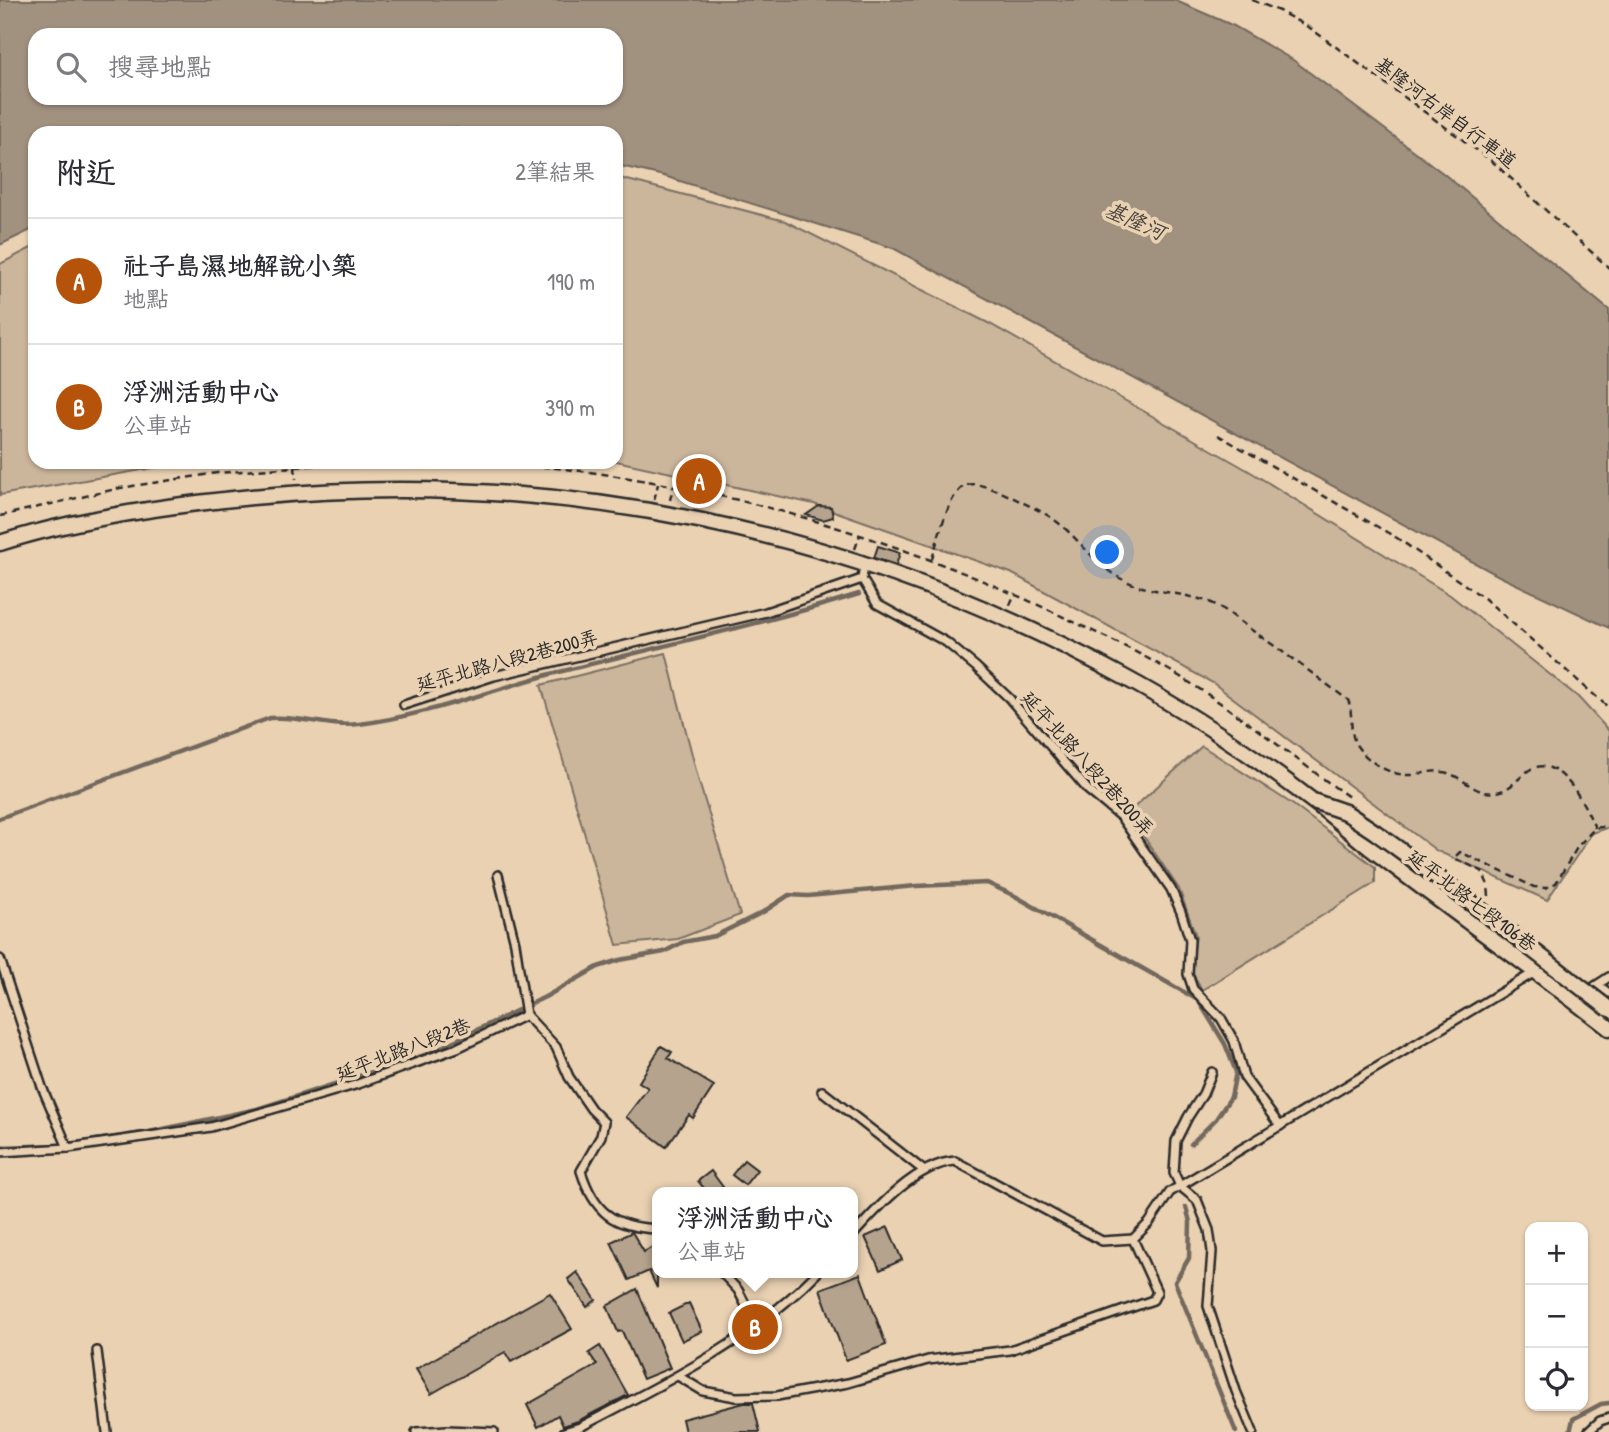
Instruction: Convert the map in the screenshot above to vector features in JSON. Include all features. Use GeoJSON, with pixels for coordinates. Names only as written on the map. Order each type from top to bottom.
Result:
{"type":"FeatureCollection","features":[{"type":"Feature","properties":{"kind":"street"},"geometry":{"type":"LineString","coordinates":[[0,543],[118,516],[209,501],[367,489],[467,490],[558,497],[652,510],[740,527],[864,563],[954,595],[1122,676],[1202,724],[1313,801],[1345,812],[1401,850],[1609,1009]]}},
{"type":"Feature","properties":{"kind":"street","name":"延平北路七段106巷"},"geometry":{"type":"LineString","coordinates":[[1313,801],[1368,846],[1609,1028]]}},
{"type":"Feature","properties":{"kind":"lane"},"geometry":{"type":"LineString","coordinates":[[862,579],[864,563]]}},
{"type":"Feature","properties":{"kind":"lane","name":"延平北路八段2巷200弄"},"geometry":{"type":"LineString","coordinates":[[404,705],[494,676],[766,612],[862,579],[877,604],[946,642],[976,667],[1009,698],[1088,790],[1121,817],[1171,889],[1181,912],[1190,940],[1188,967],[1193,989],[1221,1018],[1234,1041],[1244,1077],[1255,1087],[1280,1126]]}},
{"type":"Feature","properties":{"kind":"lane"},"geometry":{"type":"LineString","coordinates":[[498,875],[514,943],[526,1015],[556,1047],[569,1077],[591,1110],[604,1122],[601,1136],[581,1171],[587,1188],[600,1209],[615,1220],[652,1228]]}},
{"type":"Feature","properties":{"kind":"lane"},"geometry":{"type":"LineString","coordinates":[[858,1229],[923,1170],[955,1161],[1102,1241],[1133,1239],[1149,1223],[1170,1192],[1530,968],[1536,956],[1589,990],[1609,977]]}},
{"type":"Feature","properties":{"kind":"lane"},"geometry":{"type":"LineString","coordinates":[[0,959],[42,1087],[68,1148]]}},
{"type":"Feature","properties":{"kind":"lane"},"geometry":{"type":"LineString","coordinates":[[1598,985],[1609,993]]}},
{"type":"Feature","properties":{"kind":"lane","name":"延平北路八段2巷"},"geometry":{"type":"LineString","coordinates":[[0,1152],[68,1148],[211,1127],[310,1100],[457,1048],[526,1015]]}},
{"type":"Feature","properties":{"kind":"lane"},"geometry":{"type":"LineString","coordinates":[[1212,1072],[1203,1094],[1176,1141],[1174,1173],[1181,1186],[1197,1200],[1209,1230],[1212,1251],[1208,1306],[1236,1391],[1253,1432]]}},
{"type":"Feature","properties":{"kind":"lane"},"geometry":{"type":"LineString","coordinates":[[822,1091],[923,1170]]}},
{"type":"Feature","properties":{"kind":"lane"},"geometry":{"type":"LineString","coordinates":[[678,1376],[703,1391],[736,1397],[777,1396],[848,1383],[928,1360],[1010,1350],[1153,1300],[1157,1292],[1133,1239]]}},
{"type":"Feature","properties":{"kind":"lane"},"geometry":{"type":"LineString","coordinates":[[727,1278],[738,1290],[756,1325]]}},
{"type":"Feature","properties":{"kind":"lane"},"geometry":{"type":"LineString","coordinates":[[564,1432],[580,1427],[712,1357],[787,1303],[812,1278]]}},
{"type":"Feature","properties":{"kind":"lane"},"geometry":{"type":"LineString","coordinates":[[97,1351],[107,1432]]}},
{"type":"Feature","properties":{"kind":"lane"},"geometry":{"type":"LineString","coordinates":[[1588,1432],[1600,1421],[1609,1418]]}},
{"type":"Feature","properties":{"kind":"lane"},"geometry":{"type":"LineString","coordinates":[[416,1432],[494,1432]]}},
{"type":"Feature","properties":{"kind":"path","name":"基隆河右岸自行車道"},"geometry":{"type":"LineString","coordinates":[[1252,0],[1310,28],[1493,162],[1609,268]]}},
{"type":"Feature","properties":{"kind":"path"},"geometry":{"type":"LineString","coordinates":[[1218,435],[1397,538],[1484,598],[1609,708]]}},
{"type":"Feature","properties":{"kind":"path"},"geometry":{"type":"LineString","coordinates":[[0,516],[120,488],[217,472],[260,469]]}},
{"type":"Feature","properties":{"kind":"path"},"geometry":{"type":"LineString","coordinates":[[652,510],[658,484]]}},
{"type":"Feature","properties":{"kind":"path"},"geometry":{"type":"LineString","coordinates":[[932,559],[950,504],[958,490],[965,485],[974,484],[992,489],[1059,522],[1111,573],[1125,581],[1142,589],[1208,601],[1276,647],[1348,700],[1353,737],[1358,747],[1377,765],[1392,772],[1412,775],[1445,772],[1481,792],[1497,792],[1513,785],[1531,769],[1546,767],[1561,772],[1586,807],[1595,828]]}},
{"type":"Feature","properties":{"kind":"path"},"geometry":{"type":"LineString","coordinates":[[1489,900],[1488,885],[1482,871],[1454,858],[1460,852],[1534,887],[1546,888],[1556,883],[1577,846],[1595,828],[1609,826]]}},
{"type":"Feature","properties":{"kind":"shaded area"},"geometry":{"type":"Polygon","coordinates":[[[623,179],[785,221],[990,324],[1249,471],[1450,595],[1578,697],[1609,731],[1609,827],[1592,833],[1547,900],[1437,851],[1213,683],[1011,573],[814,504],[623,463],[623,179]]]}},
{"type":"Feature","properties":{"kind":"shaded area"},"geometry":{"type":"Polygon","coordinates":[[[28,250],[28,469],[147,469],[0,495],[0,264],[28,250]]]}},
{"type":"Feature","properties":{"kind":"shaded area"},"geometry":{"type":"Polygon","coordinates":[[[666,653],[699,782],[740,915],[678,939],[617,945],[541,685],[666,653]]]}},
{"type":"Feature","properties":{"kind":"shaded area"},"geometry":{"type":"Polygon","coordinates":[[[1202,746],[1292,804],[1375,867],[1375,883],[1202,990],[1191,970],[1196,936],[1179,889],[1128,813],[1202,746]]]}},
{"type":"Feature","properties":{"kind":"water","name":"基隆河"},"geometry":{"type":"Polygon","coordinates":[[[0,0],[1174,0],[1234,26],[1293,60],[1444,174],[1609,310],[1609,628],[1499,576],[893,248],[664,176],[623,167],[623,126],[28,126],[28,231],[0,245],[0,0]]]}},
{"type":"Feature","properties":{"kind":"building"},"geometry":{"type":"Polygon","coordinates":[[[690,474],[711,478],[708,490],[687,486],[690,474]]]}},
{"type":"Feature","properties":{"kind":"building"},"geometry":{"type":"Polygon","coordinates":[[[819,506],[831,507],[833,517],[823,520],[806,515],[819,506]]]}},
{"type":"Feature","properties":{"kind":"building"},"geometry":{"type":"Polygon","coordinates":[[[878,546],[900,553],[896,565],[874,558],[878,546]]]}},
{"type":"Feature","properties":{"kind":"building"},"geometry":{"type":"Polygon","coordinates":[[[661,1046],[672,1052],[668,1058],[714,1086],[693,1118],[689,1115],[666,1147],[626,1117],[648,1088],[639,1082],[661,1046]]]}},
{"type":"Feature","properties":{"kind":"building"},"geometry":{"type":"Polygon","coordinates":[[[744,1160],[757,1170],[745,1185],[732,1175],[744,1160]]]}},
{"type":"Feature","properties":{"kind":"building"},"geometry":{"type":"Polygon","coordinates":[[[711,1171],[723,1187],[703,1187],[698,1181],[711,1171]]]}},
{"type":"Feature","properties":{"kind":"building"},"geometry":{"type":"Polygon","coordinates":[[[888,1227],[902,1260],[880,1270],[865,1237],[888,1227]]]}},
{"type":"Feature","properties":{"kind":"building"},"geometry":{"type":"Polygon","coordinates":[[[632,1232],[644,1252],[652,1247],[652,1277],[649,1271],[629,1280],[611,1242],[632,1232]]]}},
{"type":"Feature","properties":{"kind":"building"},"geometry":{"type":"Polygon","coordinates":[[[577,1272],[596,1300],[587,1307],[568,1279],[577,1272]]]}},
{"type":"Feature","properties":{"kind":"building"},"geometry":{"type":"Polygon","coordinates":[[[860,1274],[886,1345],[846,1360],[820,1289],[849,1278],[858,1278],[860,1274]]]}},
{"type":"Feature","properties":{"kind":"building"},"geometry":{"type":"Polygon","coordinates":[[[637,1289],[670,1368],[643,1379],[622,1331],[618,1332],[607,1306],[637,1289]]]}},
{"type":"Feature","properties":{"kind":"building"},"geometry":{"type":"Polygon","coordinates":[[[550,1293],[572,1329],[511,1362],[505,1352],[431,1394],[416,1369],[550,1293]]]}},
{"type":"Feature","properties":{"kind":"building"},"geometry":{"type":"Polygon","coordinates":[[[689,1303],[702,1331],[682,1341],[669,1313],[689,1303]]]}},
{"type":"Feature","properties":{"kind":"building"},"geometry":{"type":"Polygon","coordinates":[[[600,1346],[628,1395],[578,1421],[563,1426],[558,1415],[538,1427],[527,1405],[597,1365],[589,1353],[600,1346]]]}},
{"type":"Feature","properties":{"kind":"building"},"geometry":{"type":"Polygon","coordinates":[[[753,1403],[760,1432],[685,1432],[682,1419],[753,1403]]]}},
{"type":"Feature","properties":{"kind":"waterway"},"geometry":{"type":"LineString","coordinates":[[0,818],[270,718],[348,725],[409,715],[555,673],[746,626],[859,594]]}},
{"type":"Feature","properties":{"kind":"waterway"},"geometry":{"type":"LineString","coordinates":[[0,1147],[62,1145],[149,1132],[257,1109],[425,1055],[545,997],[598,967],[664,952],[683,942],[715,936],[763,912],[789,895],[808,896],[916,886],[987,883],[1015,896],[1198,1000],[1225,1044],[1236,1072],[1231,1097],[1216,1119],[1191,1144]]}},
{"type":"Feature","properties":{"kind":"waterway"},"geometry":{"type":"LineString","coordinates":[[1186,1207],[1190,1222],[1189,1258],[1175,1282],[1236,1432]]}},
{"type":"Feature","properties":{"kind":"waterway"},"geometry":{"type":"LineString","coordinates":[[1570,1432],[1573,1419],[1601,1404],[1609,1403]]}},
{"type":"Feature","properties":{"kind":"place","name":"社子島濕地解說小築"},"geometry":{"type":"Point","coordinates":[699,481]}},
{"type":"Feature","properties":{"kind":"place","name":"浮洲活動中心"},"geometry":{"type":"Point","coordinates":[755,1327]}}]}
